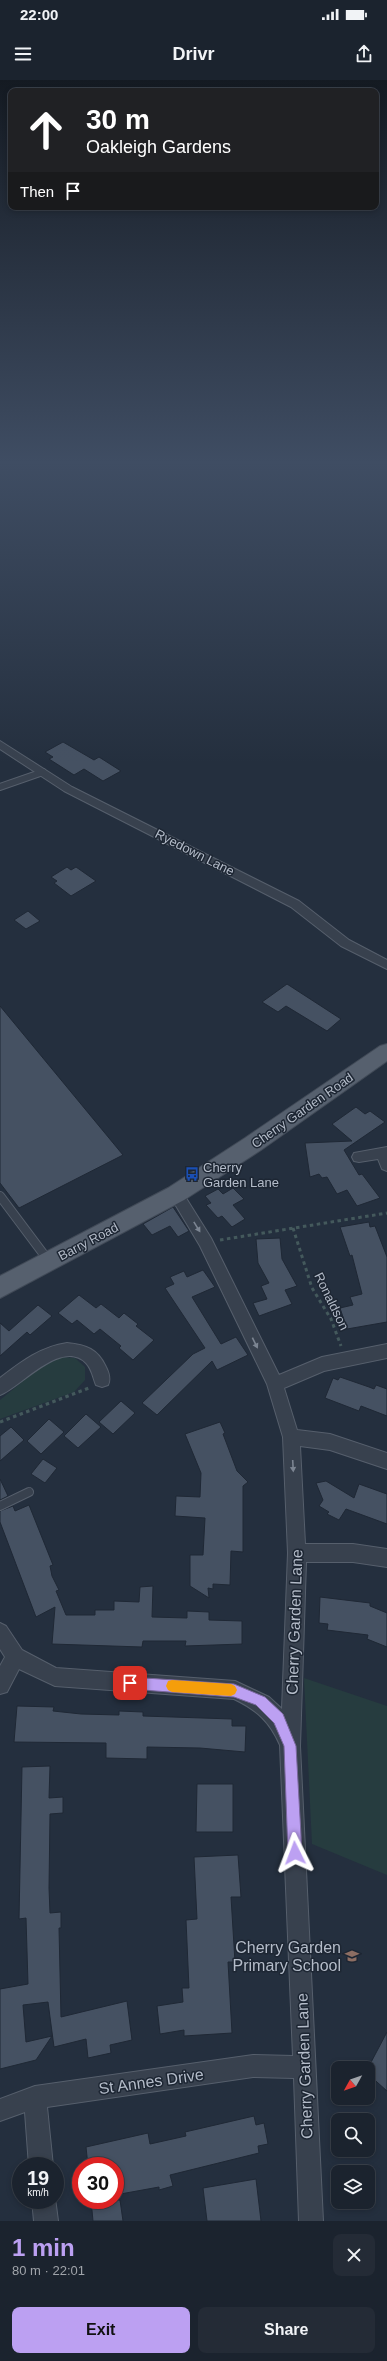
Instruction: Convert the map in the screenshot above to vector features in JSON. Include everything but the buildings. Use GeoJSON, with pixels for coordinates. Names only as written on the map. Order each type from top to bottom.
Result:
{"type":"FeatureCollection","features":[{"type":"Feature","properties":{"kind":"main road","name":"Cherry Garden Road"},"geometry":{"type":"LineString","coordinates":[[176,1194],[252,1144],[387,1051]]}},
{"type":"Feature","properties":{"kind":"main road","name":"Barry Road"},"geometry":{"type":"LineString","coordinates":[[0,1288],[176,1194]]}},
{"type":"Feature","properties":{"kind":"street","name":"Ryedown Lane"},"geometry":{"type":"LineString","coordinates":[[0,744],[68,789],[295,904],[345,944],[387,965]]}},
{"type":"Feature","properties":{"kind":"street"},"geometry":{"type":"LineString","coordinates":[[359,1158],[385,1156]]}},
{"type":"Feature","properties":{"kind":"street","name":"Cherry Garden Lane"},"geometry":{"type":"LineString","coordinates":[[176,1194],[206,1242],[275,1384],[291,1437],[297,1553],[290,1746],[311,2221]]}},
{"type":"Feature","properties":{"kind":"street"},"geometry":{"type":"LineString","coordinates":[[0,1388],[42,1356],[65,1349],[88,1353],[99,1367],[102,1380]]}},
{"type":"Feature","properties":{"kind":"street"},"geometry":{"type":"LineString","coordinates":[[275,1384],[322,1364],[387,1351]]}},
{"type":"Feature","properties":{"kind":"street"},"geometry":{"type":"LineString","coordinates":[[291,1437],[330,1442],[387,1461]]}},
{"type":"Feature","properties":{"kind":"street"},"geometry":{"type":"LineString","coordinates":[[297,1553],[353,1553],[387,1558]]}},
{"type":"Feature","properties":{"kind":"street"},"geometry":{"type":"LineString","coordinates":[[0,1632],[15,1657],[55,1677],[234,1690],[260,1701],[279,1719],[290,1746]]}},
{"type":"Feature","properties":{"kind":"street"},"geometry":{"type":"LineString","coordinates":[[0,1685],[15,1657]]}},
{"type":"Feature","properties":{"kind":"street","name":"St Annes Drive"},"geometry":{"type":"LineString","coordinates":[[0,2110],[35,2097],[252,2066],[305,2067]]}},
{"type":"Feature","properties":{"kind":"street"},"geometry":{"type":"LineString","coordinates":[[35,2097],[40,2157]]}},
{"type":"Feature","properties":{"kind":"street"},"geometry":{"type":"LineString","coordinates":[[45,2209],[46,2221]]}},
{"type":"Feature","properties":{"kind":"lane"},"geometry":{"type":"LineString","coordinates":[[0,787],[43,772]]}},
{"type":"Feature","properties":{"kind":"lane"},"geometry":{"type":"LineString","coordinates":[[0,1196],[49,1262]]}},
{"type":"Feature","properties":{"kind":"lane"},"geometry":{"type":"LineString","coordinates":[[0,1506],[29,1492]]}},
{"type":"Feature","properties":{"kind":"path"},"geometry":{"type":"LineString","coordinates":[[206,1242],[387,1213]]}},
{"type":"Feature","properties":{"kind":"path","name":"Ronaldson"},"geometry":{"type":"LineString","coordinates":[[293,1228],[312,1288],[331,1319],[346,1360]]}},
{"type":"Feature","properties":{"kind":"path"},"geometry":{"type":"LineString","coordinates":[[0,1422],[82,1392],[102,1380]]}},
{"type":"Feature","properties":{"kind":"green space"},"geometry":{"type":"Polygon","coordinates":[[[61,1357],[75,1358],[85,1367],[85,1380],[74,1392],[0,1419],[0,1400],[45,1363],[61,1357]]]}},
{"type":"Feature","properties":{"kind":"green space"},"geometry":{"type":"Polygon","coordinates":[[[304,1678],[387,1706],[387,1875],[312,1844],[304,1678]]]}},
{"type":"Feature","properties":{"kind":"slow traffic"},"geometry":{"type":"LineString","coordinates":[[172,1686],[231,1690]]}},
{"type":"Feature","properties":{"kind":"place","name":"Cherry Garden Lane"},"geometry":{"type":"Point","coordinates":[192,1174]}},
{"type":"Feature","properties":{"kind":"place","name":"Cherry Garden Primary School"},"geometry":{"type":"Point","coordinates":[352,1956]}},
{"type":"Feature","properties":{"kind":"route"},"geometry":{"type":"LineString","coordinates":[[130,1683],[234,1690],[260,1701],[279,1719],[290,1746],[295,1853]]}}]}
